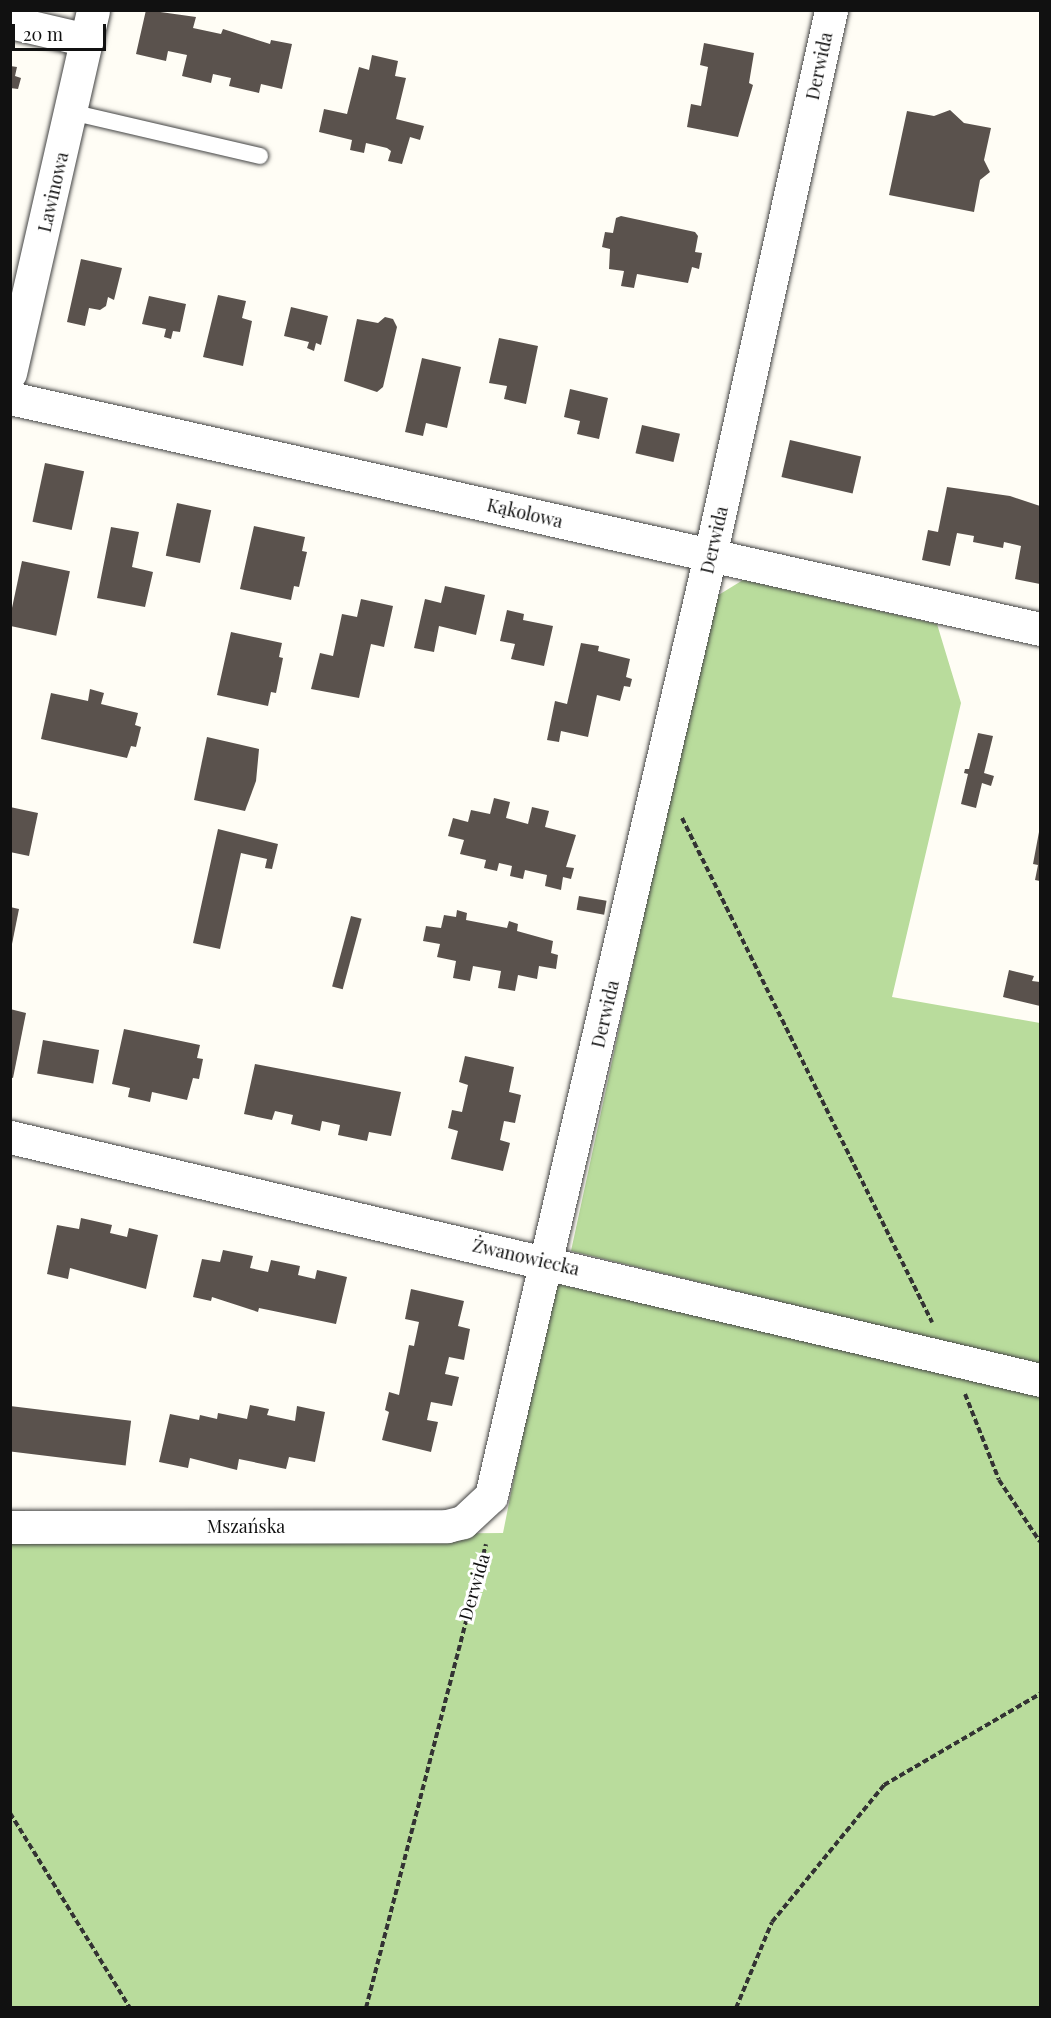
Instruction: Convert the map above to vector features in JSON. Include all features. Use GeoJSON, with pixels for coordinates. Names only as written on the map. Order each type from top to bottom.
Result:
{"type":"FeatureCollection","features":[{"type":"Feature","properties":{"kind":"street","name":"Derwida"},"geometry":{"type":"LineString","coordinates":[[479,1511],[498,1482],[710,556],[831,10]]}},
{"type":"Feature","properties":{"kind":"street"},"geometry":{"type":"LineString","coordinates":[[10,22],[90,25]]}},
{"type":"Feature","properties":{"kind":"street","name":"Lawinowa"},"geometry":{"type":"LineString","coordinates":[[10,373],[72,112],[90,25]]}},
{"type":"Feature","properties":{"kind":"street","name":"Kąkolowa"},"geometry":{"type":"LineString","coordinates":[[10,398],[1041,629]]}},
{"type":"Feature","properties":{"kind":"street","name":"Żwanowiecka"},"geometry":{"type":"LineString","coordinates":[[10,1137],[549,1262],[1041,1380]]}},
{"type":"Feature","properties":{"kind":"street","name":"Mszańska"},"geometry":{"type":"LineString","coordinates":[[10,1527],[447,1526],[463,1522],[479,1511]]}},
{"type":"Feature","properties":{"kind":"lane"},"geometry":{"type":"LineString","coordinates":[[72,112],[260,156]]}},
{"type":"Feature","properties":{"kind":"path"},"geometry":{"type":"LineString","coordinates":[[655,797],[675,802],[951,1360],[999,1480],[1041,1542]]}},
{"type":"Feature","properties":{"kind":"path","name":"Derwida"},"geometry":{"type":"LineString","coordinates":[[366,2007],[469,1600],[483,1568],[486,1542],[479,1511]]}},
{"type":"Feature","properties":{"kind":"path"},"geometry":{"type":"LineString","coordinates":[[736,2007],[772,1922],[884,1785],[1041,1694]]}},
{"type":"Feature","properties":{"kind":"path"},"geometry":{"type":"LineString","coordinates":[[10,1813],[130,2007]]}},
{"type":"Feature","properties":{"kind":"green space"},"geometry":{"type":"Polygon","coordinates":[[[743,580],[937,624],[961,703],[892,997],[1040,1023],[1040,1365],[571,1251],[712,599],[743,580]]]}},
{"type":"Feature","properties":{"kind":"green space"},"geometry":{"type":"Polygon","coordinates":[[[553,1283],[1040,1393],[1040,2007],[11,2007],[10,1537],[503,1533],[553,1283]]]}},
{"type":"Feature","properties":{"kind":"building"},"geometry":{"type":"Polygon","coordinates":[[[146,10],[196,17],[193,28],[221,34],[223,29],[270,44],[271,40],[292,44],[282,89],[261,84],[259,93],[229,86],[231,78],[213,74],[211,83],[182,76],[187,55],[168,51],[166,61],[136,54],[146,10]]]}},
{"type":"Feature","properties":{"kind":"building"},"geometry":{"type":"Polygon","coordinates":[[[704,43],[754,53],[749,83],[753,85],[738,137],[687,127],[691,104],[701,106],[708,67],[700,65],[704,43]]]}},
{"type":"Feature","properties":{"kind":"building"},"geometry":{"type":"Polygon","coordinates":[[[372,55],[398,61],[395,76],[406,78],[396,119],[424,126],[420,140],[410,137],[402,164],[388,161],[391,151],[387,148],[366,143],[364,153],[350,150],[352,140],[319,132],[324,109],[347,114],[359,67],[369,70],[372,55]]]}},
{"type":"Feature","properties":{"kind":"building"},"geometry":{"type":"Polygon","coordinates":[[[10,66],[17,67],[15,76],[21,78],[18,89],[10,88],[10,66]]]}},
{"type":"Feature","properties":{"kind":"building"},"geometry":{"type":"Polygon","coordinates":[[[950,110],[964,123],[991,128],[984,160],[990,172],[980,180],[974,212],[889,195],[907,111],[934,116],[950,110]]]}},
{"type":"Feature","properties":{"kind":"building"},"geometry":{"type":"Polygon","coordinates":[[[621,216],[695,232],[698,236],[695,252],[702,253],[699,269],[692,267],[688,283],[637,274],[634,288],[621,286],[624,271],[609,269],[610,249],[602,247],[605,232],[613,233],[616,218],[621,216]]]}},
{"type":"Feature","properties":{"kind":"building"},"geometry":{"type":"Polygon","coordinates":[[[81,259],[122,268],[114,300],[108,297],[106,306],[100,310],[89,308],[85,326],[67,322],[81,259]]]}},
{"type":"Feature","properties":{"kind":"building"},"geometry":{"type":"Polygon","coordinates":[[[218,295],[246,301],[242,318],[252,321],[243,366],[203,357],[218,295]]]}},
{"type":"Feature","properties":{"kind":"building"},"geometry":{"type":"Polygon","coordinates":[[[149,296],[186,304],[180,332],[173,331],[171,339],[164,337],[166,329],[142,324],[149,296]]]}},
{"type":"Feature","properties":{"kind":"building"},"geometry":{"type":"Polygon","coordinates":[[[291,307],[328,316],[321,345],[316,343],[314,351],[307,348],[309,342],[284,336],[291,307]]]}},
{"type":"Feature","properties":{"kind":"building"},"geometry":{"type":"Polygon","coordinates":[[[385,317],[393,319],[397,327],[383,387],[377,392],[344,381],[357,319],[378,323],[385,317]]]}},
{"type":"Feature","properties":{"kind":"building"},"geometry":{"type":"Polygon","coordinates":[[[499,338],[538,346],[526,404],[504,399],[507,386],[489,383],[499,338]]]}},
{"type":"Feature","properties":{"kind":"building"},"geometry":{"type":"Polygon","coordinates":[[[422,358],[461,367],[447,428],[426,423],[423,436],[405,432],[422,358]]]}},
{"type":"Feature","properties":{"kind":"building"},"geometry":{"type":"Polygon","coordinates":[[[570,389],[608,398],[599,439],[577,434],[580,421],[564,417],[570,389]]]}},
{"type":"Feature","properties":{"kind":"building"},"geometry":{"type":"Polygon","coordinates":[[[642,425],[680,434],[673,462],[635,453],[642,425]]]}},
{"type":"Feature","properties":{"kind":"building"},"geometry":{"type":"Polygon","coordinates":[[[790,440],[861,456],[853,493],[781,477],[790,440]]]}},
{"type":"Feature","properties":{"kind":"building"},"geometry":{"type":"Polygon","coordinates":[[[45,463],[84,471],[72,530],[33,522],[45,463]]]}},
{"type":"Feature","properties":{"kind":"building"},"geometry":{"type":"Polygon","coordinates":[[[947,487],[1010,496],[1040,506],[1040,584],[1015,579],[1021,546],[1004,542],[1003,548],[973,542],[974,536],[957,533],[950,566],[922,560],[928,530],[938,532],[947,487]]]}},
{"type":"Feature","properties":{"kind":"building"},"geometry":{"type":"Polygon","coordinates":[[[177,503],[211,510],[200,563],[166,556],[177,503]]]}},
{"type":"Feature","properties":{"kind":"building"},"geometry":{"type":"Polygon","coordinates":[[[254,526],[305,537],[302,551],[307,552],[299,587],[294,586],[291,600],[240,589],[254,526]]]}},
{"type":"Feature","properties":{"kind":"building"},"geometry":{"type":"Polygon","coordinates":[[[111,527],[139,532],[132,567],[153,572],[145,607],[97,598],[111,527]]]}},
{"type":"Feature","properties":{"kind":"building"},"geometry":{"type":"Polygon","coordinates":[[[22,561],[70,571],[56,636],[10,626],[22,561]]]}},
{"type":"Feature","properties":{"kind":"building"},"geometry":{"type":"Polygon","coordinates":[[[445,586],[485,595],[476,635],[439,626],[434,652],[414,648],[425,599],[441,603],[445,586]]]}},
{"type":"Feature","properties":{"kind":"building"},"geometry":{"type":"Polygon","coordinates":[[[361,599],[393,606],[384,647],[371,644],[359,698],[311,689],[320,653],[333,656],[342,614],[357,617],[361,599]]]}},
{"type":"Feature","properties":{"kind":"building"},"geometry":{"type":"Polygon","coordinates":[[[507,610],[524,614],[523,620],[553,626],[544,666],[511,659],[515,644],[500,641],[507,610]]]}},
{"type":"Feature","properties":{"kind":"building"},"geometry":{"type":"Polygon","coordinates":[[[231,632],[282,643],[279,657],[283,658],[276,693],[271,692],[268,706],[217,695],[231,632]]]}},
{"type":"Feature","properties":{"kind":"building"},"geometry":{"type":"Polygon","coordinates":[[[581,643],[599,646],[598,651],[630,659],[626,677],[632,679],[630,687],[624,686],[620,701],[597,695],[588,737],[561,731],[559,742],[547,740],[555,701],[567,704],[581,643]]]}},
{"type":"Feature","properties":{"kind":"building"},"geometry":{"type":"Polygon","coordinates":[[[90,689],[104,693],[101,704],[138,713],[135,725],[141,727],[136,747],[131,746],[127,758],[41,739],[51,693],[88,701],[90,689]]]}},
{"type":"Feature","properties":{"kind":"building"},"geometry":{"type":"Polygon","coordinates":[[[978,733],[993,736],[984,773],[994,776],[991,786],[982,783],[976,808],[961,804],[968,774],[964,773],[965,769],[969,769],[978,733]]]}},
{"type":"Feature","properties":{"kind":"building"},"geometry":{"type":"Polygon","coordinates":[[[207,737],[259,749],[256,781],[245,811],[194,800],[207,737]]]}},
{"type":"Feature","properties":{"kind":"building"},"geometry":{"type":"Polygon","coordinates":[[[494,798],[510,802],[506,818],[528,824],[532,807],[549,811],[545,827],[576,835],[566,867],[574,868],[571,879],[563,877],[561,890],[545,886],[547,875],[525,870],[523,879],[510,876],[512,866],[499,863],[497,871],[484,868],[486,860],[460,854],[464,840],[448,836],[453,818],[468,822],[471,810],[490,814],[494,798]]]}},
{"type":"Feature","properties":{"kind":"building"},"geometry":{"type":"Polygon","coordinates":[[[10,807],[38,813],[29,856],[10,852],[10,807]]]}},
{"type":"Feature","properties":{"kind":"building"},"geometry":{"type":"Polygon","coordinates":[[[218,829],[278,844],[272,869],[265,868],[267,859],[241,853],[220,949],[193,943],[218,829]]]}},
{"type":"Feature","properties":{"kind":"building"},"geometry":{"type":"Polygon","coordinates":[[[1039,832],[1040,881],[1035,880],[1038,865],[1033,864],[1039,832]]]}},
{"type":"Feature","properties":{"kind":"building"},"geometry":{"type":"Polygon","coordinates":[[[579,896],[607,901],[604,915],[577,910],[579,896]]]}},
{"type":"Feature","properties":{"kind":"building"},"geometry":{"type":"Polygon","coordinates":[[[10,907],[19,909],[12,944],[10,944],[10,907]]]}},
{"type":"Feature","properties":{"kind":"building"},"geometry":{"type":"Polygon","coordinates":[[[457,910],[467,913],[466,920],[507,928],[509,921],[518,924],[517,931],[553,941],[551,953],[558,955],[556,969],[539,966],[537,979],[518,975],[515,991],[498,988],[501,971],[473,966],[470,981],[453,978],[456,961],[437,957],[440,944],[423,941],[426,926],[441,928],[444,915],[456,917],[457,910]]]}},
{"type":"Feature","properties":{"kind":"building"},"geometry":{"type":"Polygon","coordinates":[[[351,916],[362,919],[343,989],[332,987],[351,916]]]}},
{"type":"Feature","properties":{"kind":"building"},"geometry":{"type":"Polygon","coordinates":[[[1009,970],[1034,976],[1032,981],[1040,982],[1040,1006],[1003,997],[1009,970]]]}},
{"type":"Feature","properties":{"kind":"building"},"geometry":{"type":"Polygon","coordinates":[[[10,1009],[26,1013],[13,1078],[10,1077],[10,1009]]]}},
{"type":"Feature","properties":{"kind":"building"},"geometry":{"type":"Polygon","coordinates":[[[124,1029],[200,1045],[197,1058],[203,1059],[199,1079],[193,1078],[187,1100],[152,1092],[150,1102],[128,1097],[130,1088],[112,1084],[124,1029]]]}},
{"type":"Feature","properties":{"kind":"building"},"geometry":{"type":"Polygon","coordinates":[[[43,1040],[99,1050],[93,1083],[37,1073],[43,1040]]]}},
{"type":"Feature","properties":{"kind":"building"},"geometry":{"type":"Polygon","coordinates":[[[465,1056],[514,1067],[509,1092],[521,1095],[515,1123],[504,1121],[500,1140],[510,1143],[503,1171],[451,1159],[458,1131],[448,1128],[452,1110],[462,1112],[468,1085],[459,1082],[465,1056]]]}},
{"type":"Feature","properties":{"kind":"building"},"geometry":{"type":"Polygon","coordinates":[[[255,1064],[401,1092],[391,1136],[369,1132],[367,1141],[338,1135],[340,1125],[322,1121],[320,1131],[291,1124],[293,1115],[275,1111],[272,1120],[244,1114],[255,1064]]]}},
{"type":"Feature","properties":{"kind":"building"},"geometry":{"type":"Polygon","coordinates":[[[81,1218],[112,1225],[110,1233],[127,1237],[129,1228],[158,1235],[146,1289],[70,1268],[68,1279],[47,1274],[57,1225],[79,1229],[81,1218]]]}},
{"type":"Feature","properties":{"kind":"building"},"geometry":{"type":"Polygon","coordinates":[[[223,1250],[253,1256],[250,1268],[268,1272],[271,1260],[300,1266],[298,1275],[315,1279],[317,1270],[347,1277],[336,1324],[259,1308],[258,1312],[212,1297],[211,1301],[193,1297],[202,1259],[220,1262],[223,1250]]]}},
{"type":"Feature","properties":{"kind":"building"},"geometry":{"type":"Polygon","coordinates":[[[411,1289],[464,1301],[458,1326],[470,1329],[464,1360],[449,1357],[445,1374],[459,1377],[452,1406],[431,1402],[427,1420],[438,1422],[431,1452],[382,1440],[389,1412],[385,1410],[389,1392],[399,1395],[409,1345],[414,1346],[419,1322],[405,1319],[411,1289]]]}},
{"type":"Feature","properties":{"kind":"building"},"geometry":{"type":"Polygon","coordinates":[[[250,1405],[269,1409],[267,1415],[295,1421],[297,1406],[325,1412],[315,1462],[289,1457],[286,1469],[239,1459],[237,1470],[190,1458],[188,1468],[159,1462],[170,1414],[199,1420],[200,1415],[217,1419],[218,1413],[247,1419],[250,1405]]]}},
{"type":"Feature","properties":{"kind":"building"},"geometry":{"type":"Polygon","coordinates":[[[10,1406],[131,1421],[126,1466],[10,1451],[10,1406]]]}}]}
